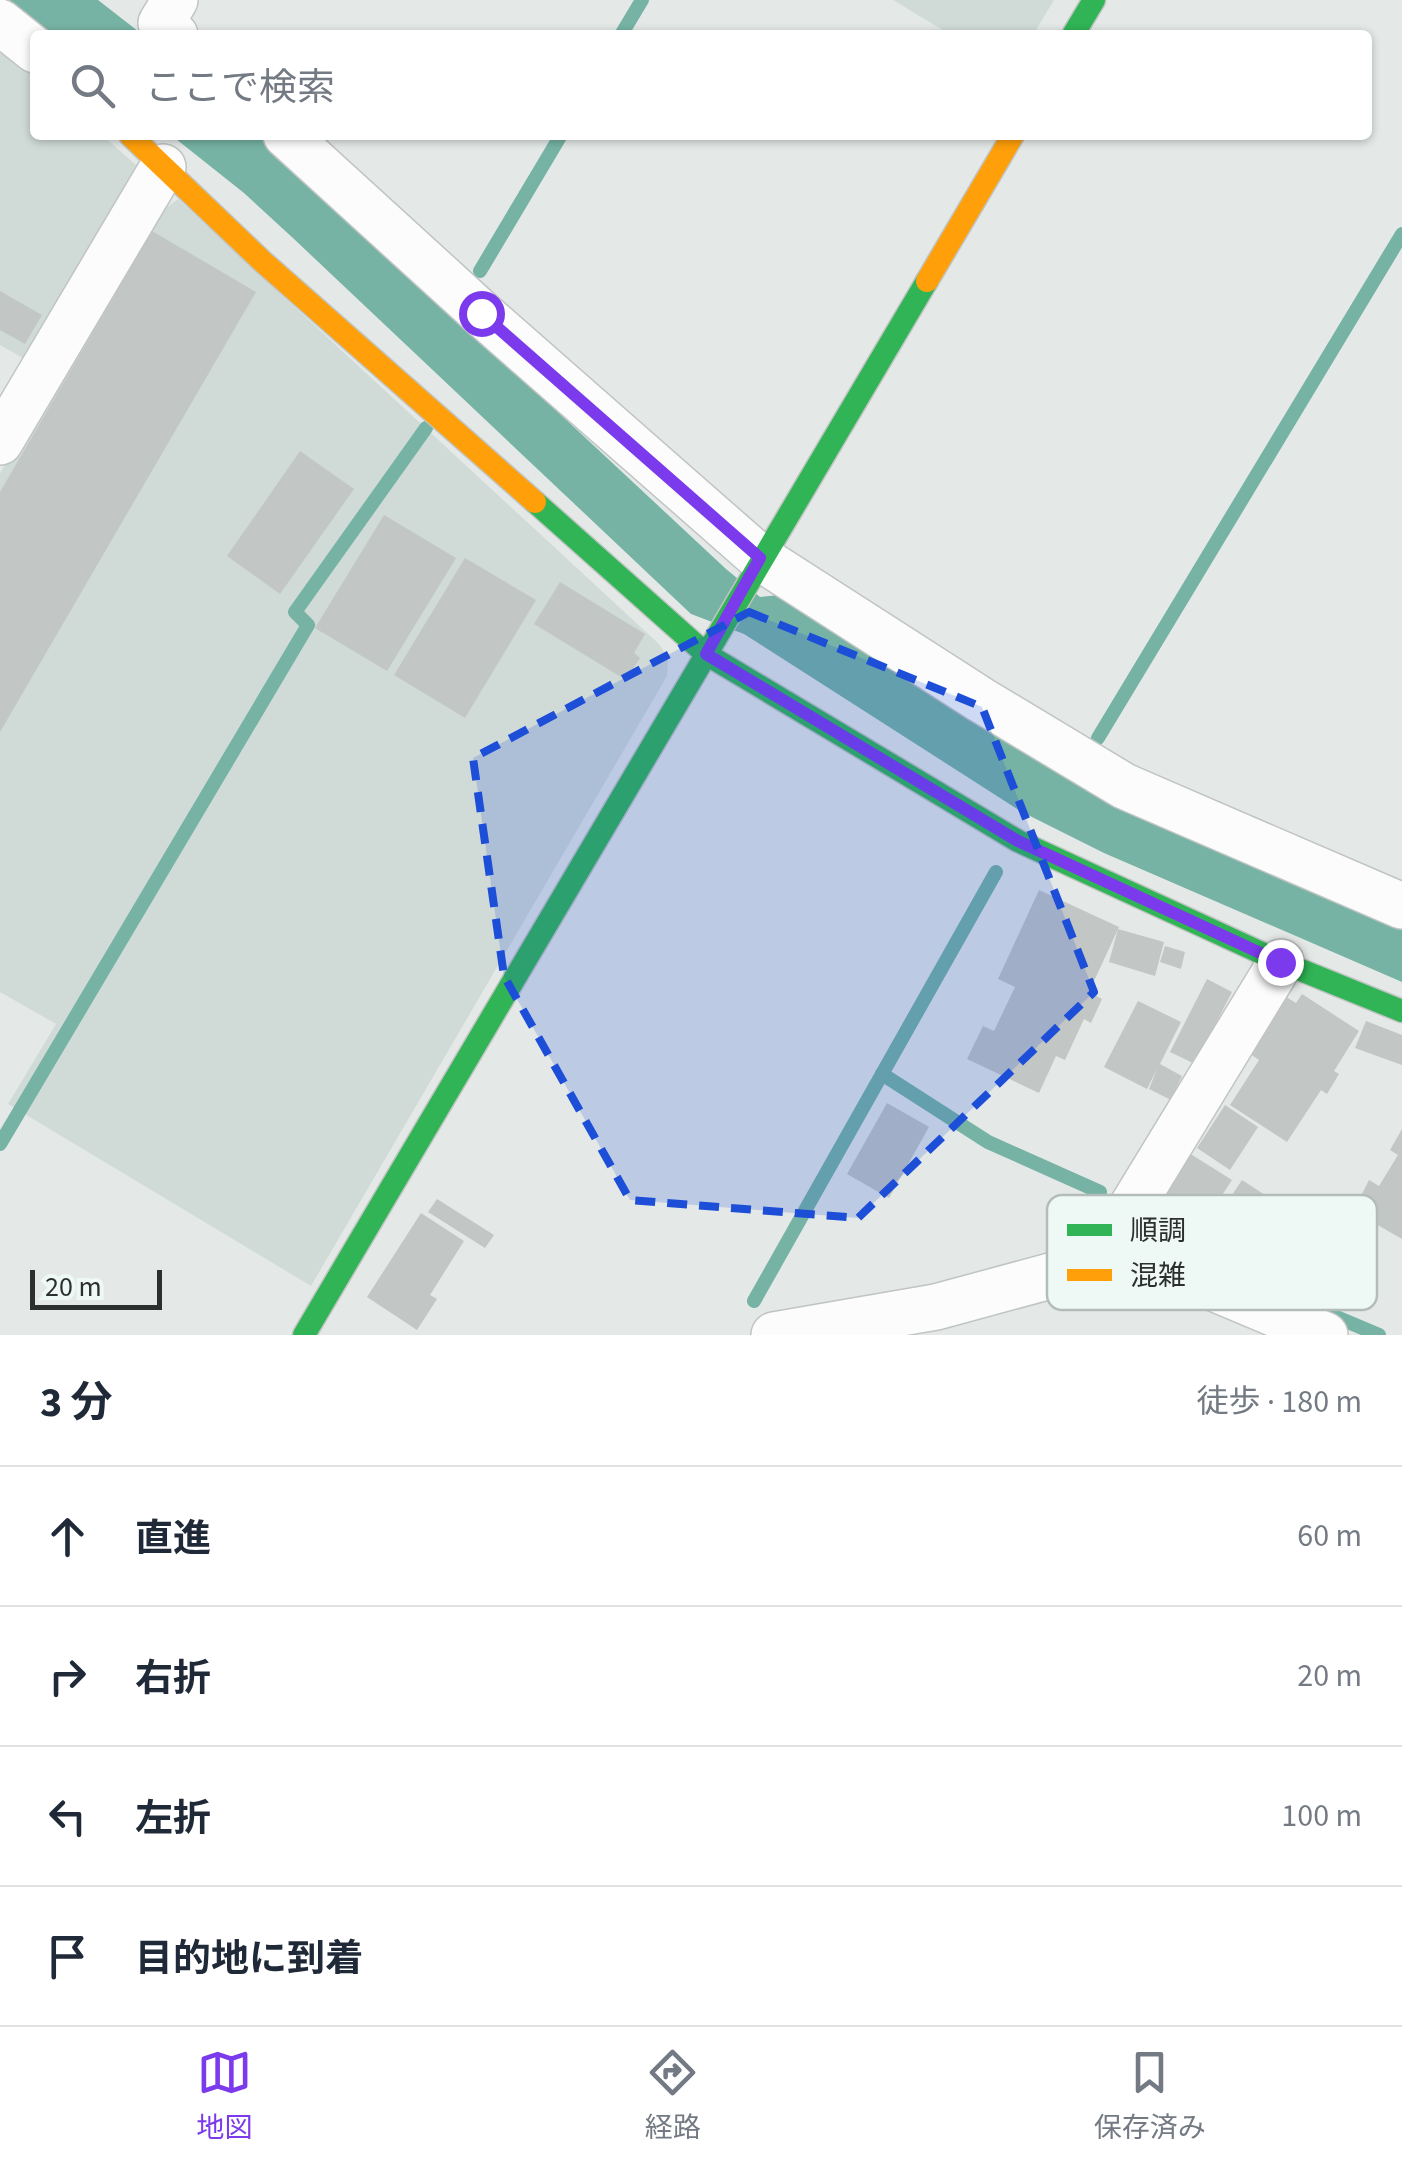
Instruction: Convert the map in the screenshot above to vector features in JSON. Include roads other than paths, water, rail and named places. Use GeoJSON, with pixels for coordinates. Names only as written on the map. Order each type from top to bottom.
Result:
{"type":"FeatureCollection","features":[{"type":"Feature","properties":{"kind":"street"},"geometry":{"type":"LineString","coordinates":[[1076,30],[1094,0]]}},
{"type":"Feature","properties":{"kind":"street"},"geometry":{"type":"LineString","coordinates":[[0,22],[30,46]]}},
{"type":"Feature","properties":{"kind":"street"},"geometry":{"type":"LineString","coordinates":[[135,140],[262,262],[706,654],[1018,841],[1280,962],[1402,1011]]}},
{"type":"Feature","properties":{"kind":"street"},"geometry":{"type":"LineString","coordinates":[[291,140],[758,562],[1124,786],[1402,906]]}},
{"type":"Feature","properties":{"kind":"street"},"geometry":{"type":"LineString","coordinates":[[304,1335],[1010,140]]}},
{"type":"Feature","properties":{"kind":"street"},"geometry":{"type":"LineString","coordinates":[[0,442],[163,167]]}},
{"type":"Feature","properties":{"kind":"street"},"geometry":{"type":"LineString","coordinates":[[1138,1195],[1280,962]]}},
{"type":"Feature","properties":{"kind":"street"},"geometry":{"type":"LineString","coordinates":[[774,1335],[937,1321],[1047,1281]]}},
{"type":"Feature","properties":{"kind":"street"},"geometry":{"type":"LineString","coordinates":[[1265,1310],[1325,1335]]}},
{"type":"Feature","properties":{"kind":"waterway"},"geometry":{"type":"LineString","coordinates":[[624,30],[642,0]]}},
{"type":"Feature","properties":{"kind":"waterway"},"geometry":{"type":"LineString","coordinates":[[480,271],[558,140]]}},
{"type":"Feature","properties":{"kind":"waterway"},"geometry":{"type":"LineString","coordinates":[[1098,738],[1402,234]]}},
{"type":"Feature","properties":{"kind":"waterway"},"geometry":{"type":"LineString","coordinates":[[0,1144],[308,625],[295,612],[426,428]]}},
{"type":"Feature","properties":{"kind":"waterway"},"geometry":{"type":"LineString","coordinates":[[754,1301],[996,872]]}},
{"type":"Feature","properties":{"kind":"waterway"},"geometry":{"type":"LineString","coordinates":[[882,1074],[988,1142],[1100,1192]]}},
{"type":"Feature","properties":{"kind":"waterway"},"geometry":{"type":"LineString","coordinates":[[1322,1311],[1379,1335]]}}]}
